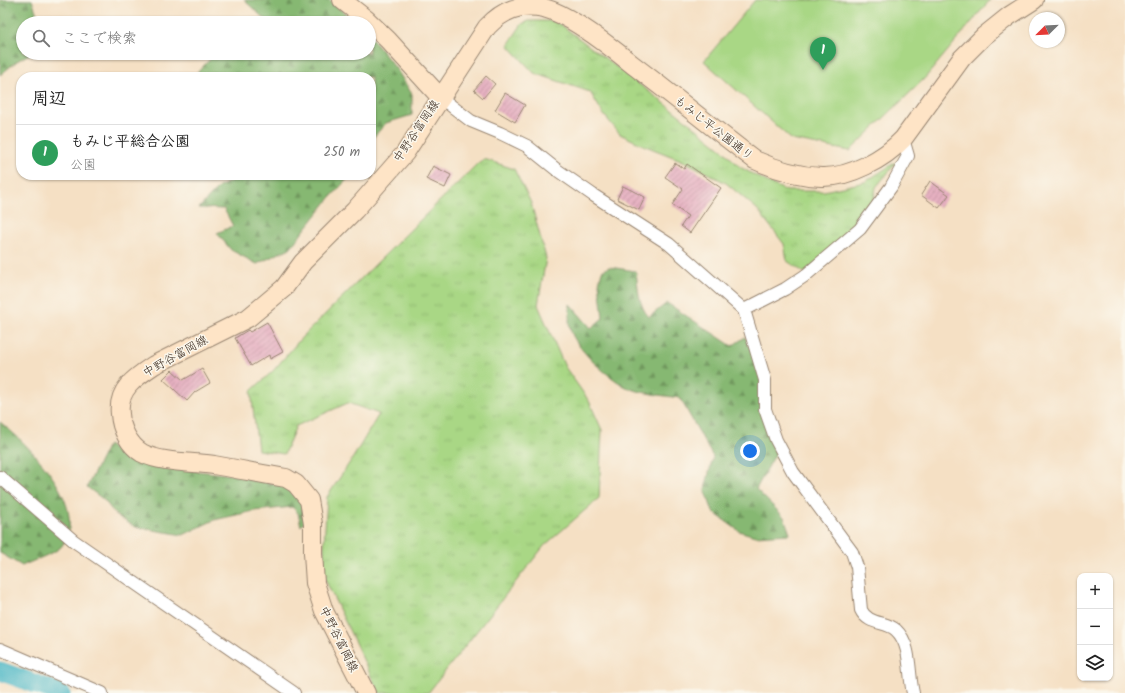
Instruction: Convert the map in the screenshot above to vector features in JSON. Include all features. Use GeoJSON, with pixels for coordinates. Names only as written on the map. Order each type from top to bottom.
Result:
{"type":"FeatureCollection","features":[{"type":"Feature","properties":{"kind":"main road","name":"中野谷富岡線"},"geometry":{"type":"LineString","coordinates":[[342,0],[362,16]]}},
{"type":"Feature","properties":{"kind":"main road","name":"もみじ平公園通り"},"geometry":{"type":"LineString","coordinates":[[441,98],[487,27],[504,12],[524,6],[544,8],[562,15],[614,50],[755,160],[771,167],[791,172],[821,177],[834,176],[849,172],[876,161],[893,149],[903,139],[962,58],[984,36],[1034,0]]}},
{"type":"Feature","properties":{"kind":"main road","name":"中野谷富岡線"},"geometry":{"type":"LineString","coordinates":[[366,693],[324,611],[315,583],[313,524],[309,500],[296,484],[286,478],[213,465],[163,460],[142,452],[131,442],[121,426],[119,410],[121,398],[126,387],[142,373],[154,365],[248,318],[284,288],[303,262],[355,210],[404,153],[441,98],[376,29]]}},
{"type":"Feature","properties":{"kind":"street"},"geometry":{"type":"LineString","coordinates":[[441,98],[471,121],[500,132],[527,146],[557,170],[593,195],[669,244],[744,310],[765,380],[765,410],[776,440],[793,472],[816,505],[840,533],[852,552],[857,567],[861,610],[863,615],[880,624],[893,628],[897,631],[902,640],[907,652],[913,693]]}},
{"type":"Feature","properties":{"kind":"street"},"geometry":{"type":"LineString","coordinates":[[744,310],[785,289],[806,275],[860,229],[891,187],[908,156],[903,139]]}},
{"type":"Feature","properties":{"kind":"street"},"geometry":{"type":"LineString","coordinates":[[0,477],[74,542],[294,693]]}},
{"type":"Feature","properties":{"kind":"street"},"geometry":{"type":"LineString","coordinates":[[0,649],[102,693]]}},
{"type":"Feature","properties":{"kind":"green space"},"geometry":{"type":"Polygon","coordinates":[[[0,0],[32,0],[38,16],[16,16],[16,60],[19,60],[0,75],[0,0]]]}},
{"type":"Feature","properties":{"kind":"green space"},"geometry":{"type":"Polygon","coordinates":[[[244,0],[330,0],[348,16],[261,16],[244,0]]]}},
{"type":"Feature","properties":{"kind":"green space"},"geometry":{"type":"Polygon","coordinates":[[[755,0],[990,0],[925,78],[850,151],[792,140],[704,61],[755,0]]]}},
{"type":"Feature","properties":{"kind":"green space"},"geometry":{"type":"Polygon","coordinates":[[[529,21],[553,21],[560,24],[668,106],[723,150],[740,167],[787,191],[824,191],[865,182],[896,163],[876,187],[873,205],[868,214],[805,273],[787,261],[784,244],[757,209],[726,183],[686,162],[620,134],[604,115],[590,92],[534,73],[508,45],[522,24],[529,21]]]}},
{"type":"Feature","properties":{"kind":"green space"},"geometry":{"type":"Polygon","coordinates":[[[376,44],[397,70],[412,94],[412,115],[386,123],[376,134],[376,72],[198,72],[209,60],[376,60],[376,44]]]}},
{"type":"Feature","properties":{"kind":"green space"},"geometry":{"type":"Polygon","coordinates":[[[484,159],[514,169],[531,203],[546,258],[538,305],[565,367],[589,401],[602,430],[599,498],[544,546],[428,693],[379,693],[324,577],[324,545],[327,497],[379,414],[348,403],[296,426],[284,454],[258,450],[251,391],[273,371],[303,336],[478,163],[484,159]]]}},
{"type":"Feature","properties":{"kind":"green space"},"geometry":{"type":"Polygon","coordinates":[[[192,180],[214,180],[212,182],[192,180]]]}},
{"type":"Feature","properties":{"kind":"green space"},"geometry":{"type":"Polygon","coordinates":[[[233,180],[346,180],[290,248],[257,264],[231,250],[217,233],[233,226],[224,209],[199,208],[219,187],[233,180]]]}},
{"type":"Feature","properties":{"kind":"green space"},"geometry":{"type":"Polygon","coordinates":[[[609,267],[636,271],[641,301],[645,312],[649,317],[667,303],[732,346],[745,337],[755,355],[777,451],[756,489],[784,517],[790,534],[755,536],[739,531],[713,512],[705,489],[713,457],[680,398],[645,393],[626,387],[601,369],[578,345],[569,326],[570,304],[591,328],[603,318],[599,283],[602,271],[609,267]]]}},
{"type":"Feature","properties":{"kind":"green space"},"geometry":{"type":"Polygon","coordinates":[[[0,422],[26,446],[53,478],[63,496],[69,514],[68,531],[61,547],[22,566],[0,553],[0,422]]]}},
{"type":"Feature","properties":{"kind":"green space"},"geometry":{"type":"Polygon","coordinates":[[[108,445],[127,460],[169,468],[234,475],[285,486],[302,503],[305,522],[301,526],[298,513],[292,507],[254,511],[214,520],[183,535],[135,527],[116,515],[104,500],[87,487],[108,445]]]}},
{"type":"Feature","properties":{"kind":"building"},"geometry":{"type":"Polygon","coordinates":[[[486,76],[495,84],[483,98],[474,90],[486,76]]]}},
{"type":"Feature","properties":{"kind":"building"},"geometry":{"type":"Polygon","coordinates":[[[505,93],[525,105],[515,122],[495,110],[505,93]]]}},
{"type":"Feature","properties":{"kind":"building"},"geometry":{"type":"Polygon","coordinates":[[[675,163],[684,169],[687,164],[721,188],[690,233],[681,226],[688,216],[672,205],[683,189],[665,177],[675,163]]]}},
{"type":"Feature","properties":{"kind":"building"},"geometry":{"type":"Polygon","coordinates":[[[433,166],[451,175],[445,188],[426,179],[433,166]]]}},
{"type":"Feature","properties":{"kind":"building"},"geometry":{"type":"Polygon","coordinates":[[[930,181],[949,195],[939,208],[921,195],[930,181]]]}},
{"type":"Feature","properties":{"kind":"building"},"geometry":{"type":"Polygon","coordinates":[[[623,186],[645,197],[639,210],[617,199],[623,186]]]}},
{"type":"Feature","properties":{"kind":"building"},"geometry":{"type":"Polygon","coordinates":[[[267,322],[283,352],[270,359],[269,355],[251,366],[235,338],[248,330],[250,332],[267,322]]]}},
{"type":"Feature","properties":{"kind":"building"},"geometry":{"type":"Polygon","coordinates":[[[202,369],[210,383],[195,392],[187,401],[163,379],[172,370],[183,380],[202,369]]]}},
{"type":"Feature","properties":{"kind":"waterway"},"geometry":{"type":"LineString","coordinates":[[0,671],[61,693]]}},
{"type":"Feature","properties":{"kind":"place","name":"もみじ平総合公園"},"geometry":{"type":"Point","coordinates":[823,70]}}]}
